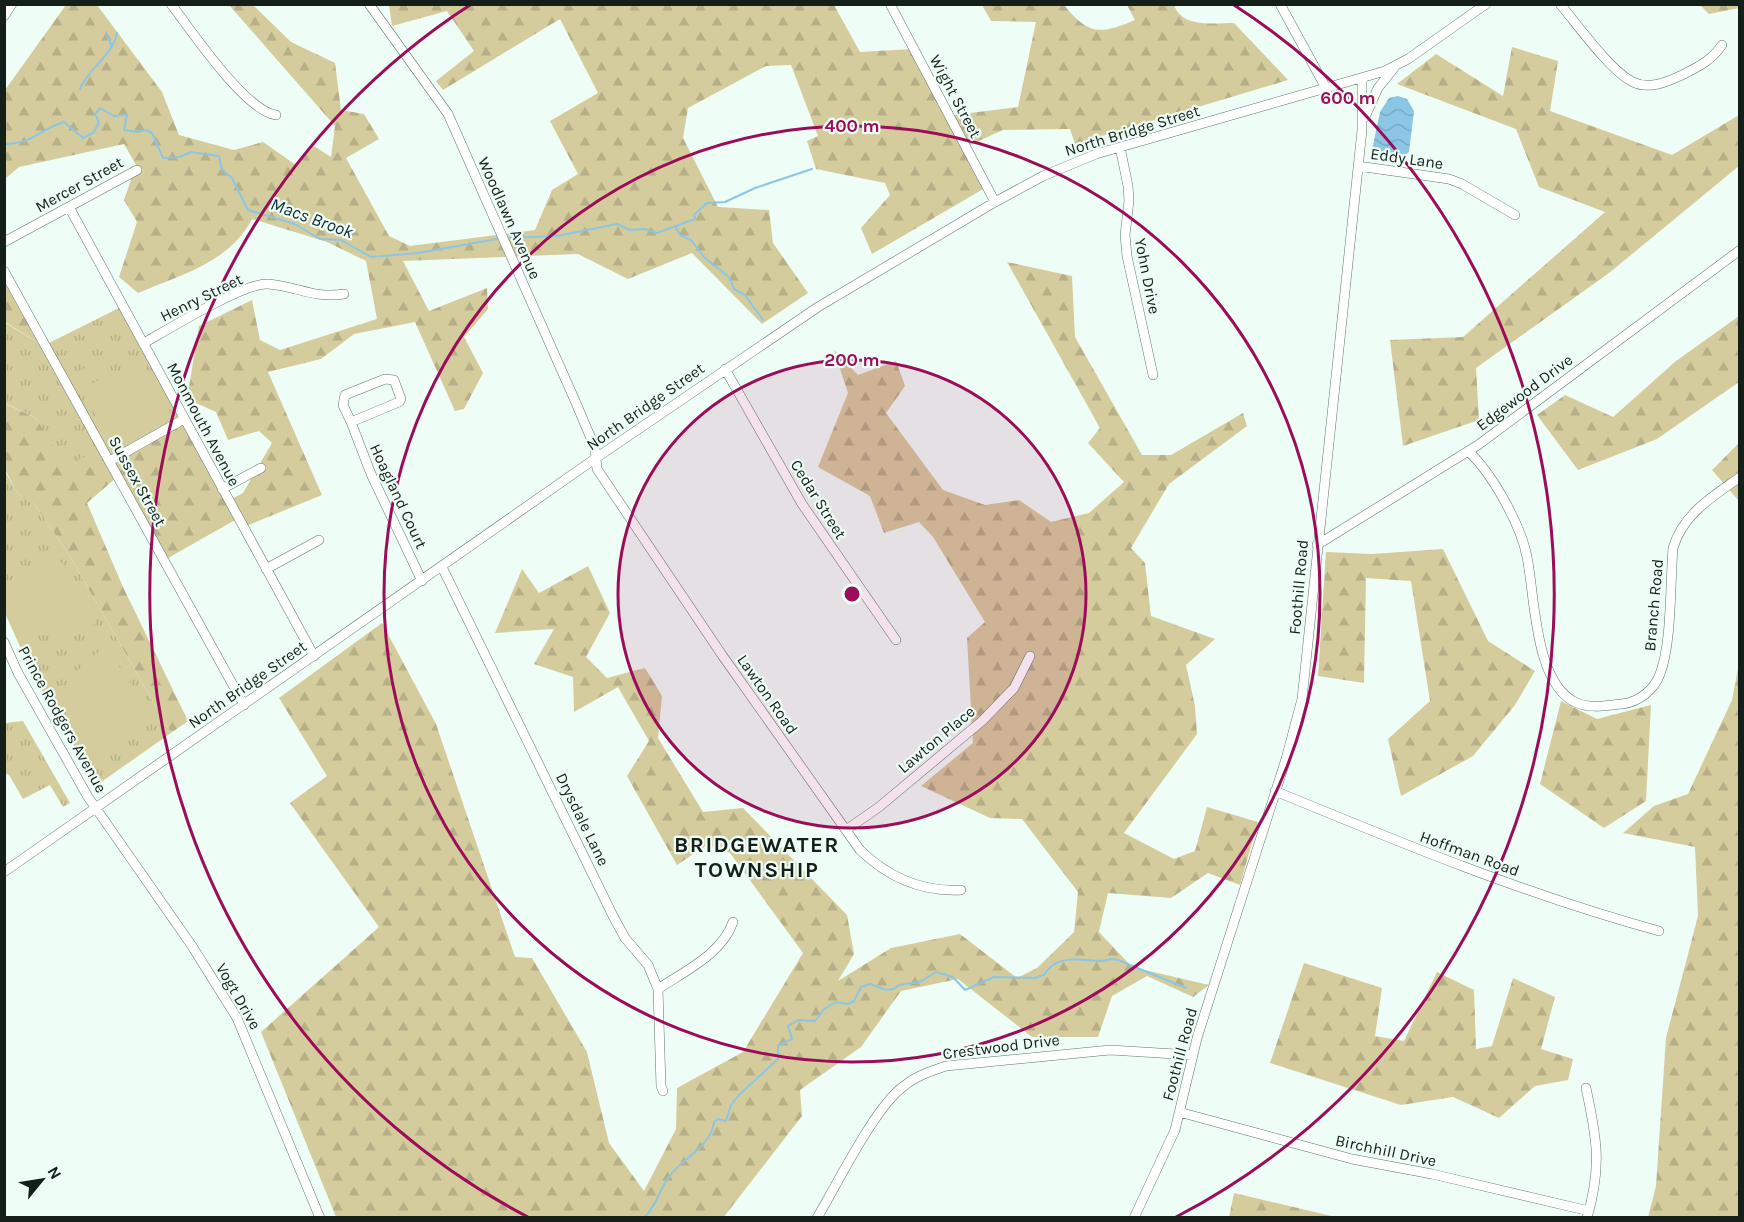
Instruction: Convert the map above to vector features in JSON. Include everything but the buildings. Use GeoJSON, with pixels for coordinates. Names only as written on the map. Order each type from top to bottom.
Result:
{"type":"FeatureCollection","features":[{"type":"Feature","properties":{"kind":"street"},"geometry":{"type":"LineString","coordinates":[[171,4],[244,96],[265,111],[276,115]]}},
{"type":"Feature","properties":{"kind":"street","name":"Woodlawn Avenue"},"geometry":{"type":"LineString","coordinates":[[369,4],[447,114],[576,403],[595,448],[596,458]]}},
{"type":"Feature","properties":{"kind":"street","name":"Wight Street"},"geometry":{"type":"LineString","coordinates":[[890,4],[995,202]]}},
{"type":"Feature","properties":{"kind":"street"},"geometry":{"type":"LineString","coordinates":[[1280,4],[1326,88]]}},
{"type":"Feature","properties":{"kind":"street"},"geometry":{"type":"LineString","coordinates":[[1362,79],[1396,66],[1486,4]]}},
{"type":"Feature","properties":{"kind":"street"},"geometry":{"type":"LineString","coordinates":[[1560,4],[1613,66],[1634,83],[1651,86],[1674,79],[1703,65],[1722,45]]}},
{"type":"Feature","properties":{"kind":"street"},"geometry":{"type":"LineString","coordinates":[[1362,130],[1372,98],[1396,66]]}},
{"type":"Feature","properties":{"kind":"street","name":"North Bridge Street"},"geometry":{"type":"LineString","coordinates":[[4,872],[596,458],[725,369],[867,276],[995,202],[1070,164],[1120,147],[1362,79]]}},
{"type":"Feature","properties":{"kind":"street","name":"Foothill Road"},"geometry":{"type":"LineString","coordinates":[[1134,1218],[1169,1148],[1192,1055],[1302,699],[1362,130],[1362,79]]}},
{"type":"Feature","properties":{"kind":"street","name":"Yohn Drive"},"geometry":{"type":"LineString","coordinates":[[1120,147],[1128,186],[1125,235],[1127,256],[1153,375]]}},
{"type":"Feature","properties":{"kind":"street","name":"Eddy Lane"},"geometry":{"type":"LineString","coordinates":[[1358,166],[1449,179],[1462,184],[1515,215]]}},
{"type":"Feature","properties":{"kind":"street","name":"Mercer Street"},"geometry":{"type":"LineString","coordinates":[[4,242],[137,170]]}},
{"type":"Feature","properties":{"kind":"street","name":"Monmouth Avenue"},"geometry":{"type":"LineString","coordinates":[[69,207],[314,656]]}},
{"type":"Feature","properties":{"kind":"street","name":"Edgewood Drive"},"geometry":{"type":"LineString","coordinates":[[1317,545],[1468,451],[1740,250]]}},
{"type":"Feature","properties":{"kind":"street","name":"Sussex Street"},"geometry":{"type":"LineString","coordinates":[[4,272],[244,705]]}},
{"type":"Feature","properties":{"kind":"street","name":"Henry Street"},"geometry":{"type":"LineString","coordinates":[[144,343],[237,293],[265,283],[325,297],[344,294]]}},
{"type":"Feature","properties":{"kind":"street","name":"Cedar Street"},"geometry":{"type":"LineString","coordinates":[[725,369],[802,504],[896,640]]}},
{"type":"Feature","properties":{"kind":"street","name":"Hoagland Court"},"geometry":{"type":"LineString","coordinates":[[351,422],[399,402],[400,393],[394,380],[380,380],[345,395],[343,405],[371,474],[422,581]]}},
{"type":"Feature","properties":{"kind":"street"},"geometry":{"type":"LineString","coordinates":[[110,461],[184,419]]}},
{"type":"Feature","properties":{"kind":"street","name":"Branch Road"},"geometry":{"type":"LineString","coordinates":[[1468,451],[1496,487],[1520,534],[1528,558],[1535,624],[1553,677],[1570,699],[1590,706],[1636,701],[1655,683],[1660,675],[1666,646],[1672,548],[1676,536],[1696,510],[1740,477]]}},
{"type":"Feature","properties":{"kind":"street","name":"Lawton Road"},"geometry":{"type":"LineString","coordinates":[[596,458],[599,472],[709,635],[846,830],[871,861],[897,879],[944,891],[962,890]]}},
{"type":"Feature","properties":{"kind":"street"},"geometry":{"type":"LineString","coordinates":[[222,489],[261,468]]}},
{"type":"Feature","properties":{"kind":"street"},"geometry":{"type":"LineString","coordinates":[[266,569],[319,540]]}},
{"type":"Feature","properties":{"kind":"street","name":"Drysdale Lane"},"geometry":{"type":"LineString","coordinates":[[442,567],[613,916],[625,938],[648,965],[658,989],[663,1091]]}},
{"type":"Feature","properties":{"kind":"street","name":"Prince Rodgers Avenue"},"geometry":{"type":"LineString","coordinates":[[4,642],[43,718],[96,809]]}},
{"type":"Feature","properties":{"kind":"street","name":"Lawton Place"},"geometry":{"type":"LineString","coordinates":[[846,830],[879,807],[982,721],[1014,688],[1030,656]]}},
{"type":"Feature","properties":{"kind":"street","name":"Hoffman Road"},"geometry":{"type":"LineString","coordinates":[[1275,791],[1417,850],[1612,918],[1659,931]]}},
{"type":"Feature","properties":{"kind":"street","name":"Vogt Drive"},"geometry":{"type":"LineString","coordinates":[[96,809],[192,946],[237,1018],[320,1218]]}},
{"type":"Feature","properties":{"kind":"street"},"geometry":{"type":"LineString","coordinates":[[658,989],[702,960],[719,945],[733,922]]}},
{"type":"Feature","properties":{"kind":"street","name":"Crestwood Drive"},"geometry":{"type":"LineString","coordinates":[[817,1218],[866,1135],[892,1097],[903,1086],[925,1073],[946,1066],[1088,1052],[1142,1051],[1192,1055]]}},
{"type":"Feature","properties":{"kind":"street"},"geometry":{"type":"LineString","coordinates":[[1586,1088],[1598,1140],[1596,1185],[1588,1214]]}},
{"type":"Feature","properties":{"kind":"street","name":"Birchhill Drive"},"geometry":{"type":"LineString","coordinates":[[1179,1112],[1352,1160],[1432,1174],[1588,1214]]}},
{"type":"Feature","properties":{"kind":"green space"},"geometry":{"type":"Polygon","coordinates":[[[66,5],[97,5],[162,92],[179,135],[234,150],[263,142],[296,165],[314,146],[331,157],[335,126],[229,5],[253,5],[291,42],[335,63],[341,110],[364,114],[379,139],[346,158],[389,236],[410,246],[535,230],[552,190],[578,174],[550,121],[598,93],[560,19],[443,90],[436,81],[474,51],[447,11],[392,26],[389,5],[834,5],[860,52],[912,49],[946,116],[1018,107],[1036,22],[991,21],[982,5],[1064,5],[1080,22],[1088,27],[1103,30],[1135,20],[1127,5],[1174,5],[1184,18],[1191,21],[1234,23],[1288,80],[1075,144],[1070,129],[1003,130],[963,148],[985,188],[872,254],[861,228],[890,195],[885,183],[816,169],[807,141],[818,136],[791,65],[766,66],[688,108],[683,138],[718,207],[769,210],[773,243],[808,293],[762,324],[692,253],[628,279],[578,254],[403,261],[429,311],[487,288],[488,309],[464,337],[483,373],[464,409],[455,411],[415,322],[354,334],[321,359],[268,372],[322,495],[241,528],[235,520],[163,561],[117,477],[87,503],[123,587],[188,721],[171,733],[68,553],[35,505],[17,493],[5,469],[4,403],[36,418],[66,466],[99,449],[107,465],[184,423],[226,502],[243,493],[272,443],[259,431],[228,440],[216,412],[187,399],[199,326],[252,300],[260,340],[280,350],[377,319],[366,261],[327,242],[252,219],[243,234],[218,257],[187,273],[138,293],[119,277],[137,222],[124,200],[136,165],[124,144],[19,167],[5,179],[5,90],[66,5]]]}},
{"type":"Feature","properties":{"kind":"green space"},"geometry":{"type":"Polygon","coordinates":[[[1700,5],[1739,5],[1739,8],[1709,14],[1700,5]]]}},
{"type":"Feature","properties":{"kind":"green space"},"geometry":{"type":"Polygon","coordinates":[[[1512,47],[1558,61],[1550,111],[1672,155],[1739,115],[1739,166],[1609,273],[1476,368],[1479,420],[1403,446],[1390,340],[1463,337],[1605,212],[1539,187],[1516,129],[1397,84],[1436,54],[1503,96],[1512,47]]]}},
{"type":"Feature","properties":{"kind":"green space"},"geometry":{"type":"Polygon","coordinates":[[[1007,262],[1072,276],[1075,337],[1142,455],[1171,455],[1243,413],[1247,426],[1169,484],[1131,548],[1145,563],[1151,616],[1215,639],[1186,665],[1195,706],[1197,734],[1124,833],[1174,859],[1195,851],[1207,807],[1258,822],[1240,885],[1208,873],[1171,898],[1108,893],[1099,932],[1132,967],[1209,985],[1193,997],[1147,976],[1112,996],[1098,1037],[1032,1037],[958,979],[901,991],[861,1047],[800,1090],[802,1116],[723,1218],[336,1217],[261,1032],[379,927],[290,803],[327,776],[279,698],[382,623],[436,724],[515,957],[532,958],[587,1052],[609,1143],[644,1191],[676,1129],[677,1088],[743,1052],[803,953],[730,853],[707,845],[677,865],[627,776],[649,741],[618,687],[574,712],[573,677],[534,664],[554,629],[495,633],[522,569],[539,593],[588,566],[610,613],[586,657],[607,678],[645,668],[662,696],[658,738],[703,812],[743,808],[847,915],[854,954],[838,981],[891,948],[960,934],[1017,978],[1037,968],[1074,932],[1078,892],[1022,819],[990,818],[921,786],[973,743],[967,638],[985,622],[933,537],[919,522],[884,533],[870,496],[818,467],[848,393],[834,350],[858,375],[896,361],[905,386],[886,413],[943,490],[985,505],[1019,500],[1051,522],[1089,513],[1124,482],[1088,443],[1100,428],[1007,262]]]}},
{"type":"Feature","properties":{"kind":"green space"},"geometry":{"type":"Polygon","coordinates":[[[5,276],[43,346],[5,322],[5,276]]]}},
{"type":"Feature","properties":{"kind":"green space"},"geometry":{"type":"Polygon","coordinates":[[[121,307],[184,423],[108,465],[65,467],[36,418],[5,403],[4,322],[43,346],[121,307]]]}},
{"type":"Feature","properties":{"kind":"green space"},"geometry":{"type":"Polygon","coordinates":[[[1739,316],[1739,382],[1657,439],[1578,470],[1537,415],[1565,395],[1613,417],[1676,361],[1739,316]]]}},
{"type":"Feature","properties":{"kind":"green space"},"geometry":{"type":"Polygon","coordinates":[[[102,359],[109,371],[79,387],[73,374],[102,359]]]}},
{"type":"Feature","properties":{"kind":"green space"},"geometry":{"type":"Polygon","coordinates":[[[115,371],[139,375],[153,383],[173,419],[122,449],[114,447],[81,390],[115,371]]]}},
{"type":"Feature","properties":{"kind":"green space"},"geometry":{"type":"Polygon","coordinates":[[[1739,443],[1739,501],[1712,470],[1739,443]]]}},
{"type":"Feature","properties":{"kind":"green space"},"geometry":{"type":"Polygon","coordinates":[[[4,469],[17,493],[35,505],[68,553],[171,733],[97,785],[34,678],[5,613],[4,469]]]}},
{"type":"Feature","properties":{"kind":"green space"},"geometry":{"type":"Polygon","coordinates":[[[1443,549],[1488,641],[1535,671],[1515,705],[1473,756],[1401,796],[1388,739],[1430,701],[1411,581],[1366,578],[1364,683],[1318,676],[1326,552],[1372,554],[1443,549]]]}},
{"type":"Feature","properties":{"kind":"green space"},"geometry":{"type":"Polygon","coordinates":[[[52,559],[62,563],[97,623],[74,632],[47,635],[34,634],[22,629],[12,621],[4,607],[5,583],[52,559]]]}},
{"type":"Feature","properties":{"kind":"green space"},"geometry":{"type":"Polygon","coordinates":[[[107,648],[148,710],[145,718],[83,758],[70,726],[67,711],[68,696],[79,669],[107,648]]]}},
{"type":"Feature","properties":{"kind":"green space"},"geometry":{"type":"Polygon","coordinates":[[[1739,663],[1739,1217],[1648,1217],[1656,1186],[1666,1038],[1698,916],[1695,847],[1623,833],[1654,806],[1688,794],[1732,700],[1739,663]]]}},
{"type":"Feature","properties":{"kind":"green space"},"geometry":{"type":"Polygon","coordinates":[[[1561,701],[1597,719],[1651,705],[1646,801],[1604,828],[1540,784],[1561,701]]]}},
{"type":"Feature","properties":{"kind":"green space"},"geometry":{"type":"Polygon","coordinates":[[[23,721],[70,803],[63,807],[50,785],[23,799],[9,775],[5,773],[5,723],[23,721]]]}},
{"type":"Feature","properties":{"kind":"green space"},"geometry":{"type":"Polygon","coordinates":[[[1304,963],[1382,988],[1375,1036],[1404,1041],[1437,972],[1474,990],[1476,1049],[1492,1046],[1513,978],[1555,997],[1541,1049],[1573,1059],[1568,1080],[1535,1086],[1499,1118],[1453,1097],[1401,1105],[1270,1063],[1304,963]]]}},
{"type":"Feature","properties":{"kind":"green space"},"geometry":{"type":"Polygon","coordinates":[[[1234,1193],[1336,1217],[1229,1217],[1234,1193]]]}},
{"type":"Feature","properties":{"kind":"water"},"geometry":{"type":"Polygon","coordinates":[[[1398,96],[1407,99],[1414,111],[1409,152],[1398,161],[1380,159],[1372,150],[1380,112],[1389,98],[1398,96]]]}},
{"type":"Feature","properties":{"kind":"waterway"},"geometry":{"type":"LineString","coordinates":[[106,33],[112,47]]}},
{"type":"Feature","properties":{"kind":"waterway"},"geometry":{"type":"LineString","coordinates":[[80,89],[89,74],[111,48],[117,33]]}},
{"type":"Feature","properties":{"kind":"waterway","name":"Macs Brook"},"geometry":{"type":"LineString","coordinates":[[4,144],[21,142],[64,122],[83,138],[93,133],[99,123],[95,114],[100,108],[114,116],[127,115],[124,130],[138,132],[146,130],[152,133],[163,158],[180,157],[191,152],[219,156],[222,170],[232,178],[248,210],[295,224],[320,239],[341,240],[371,257],[418,253],[497,239]]}},
{"type":"Feature","properties":{"kind":"waterway","name":"Macs Brook"},"geometry":{"type":"LineString","coordinates":[[509,238],[557,236],[617,224],[630,230],[645,229],[657,233],[695,219],[694,215],[707,203],[725,202],[755,188],[812,169]]}},
{"type":"Feature","properties":{"kind":"waterway"},"geometry":{"type":"LineString","coordinates":[[675,226],[680,235],[691,240],[704,257],[730,278],[734,289],[745,295],[763,320]]}},
{"type":"Feature","properties":{"kind":"waterway"},"geometry":{"type":"LineString","coordinates":[[644,1218],[669,1177],[708,1138],[714,1122],[718,1119],[726,1121],[731,1105],[739,1095],[778,1059],[778,1046],[792,1039],[788,1026],[798,1020],[815,1021],[824,1009],[836,1002],[848,1004],[854,1001],[861,987],[870,984],[886,990],[894,989],[899,985],[920,982],[936,972],[953,977],[965,990],[994,977],[1034,978],[1044,975],[1059,962],[1068,960],[1104,961],[1111,959],[1186,988]]}},
{"type":"Feature","properties":{"kind":"district","name":"BRIDGEWATER TOWNSHIP"},"geometry":{"type":"Point","coordinates":[757,856]}}]}
